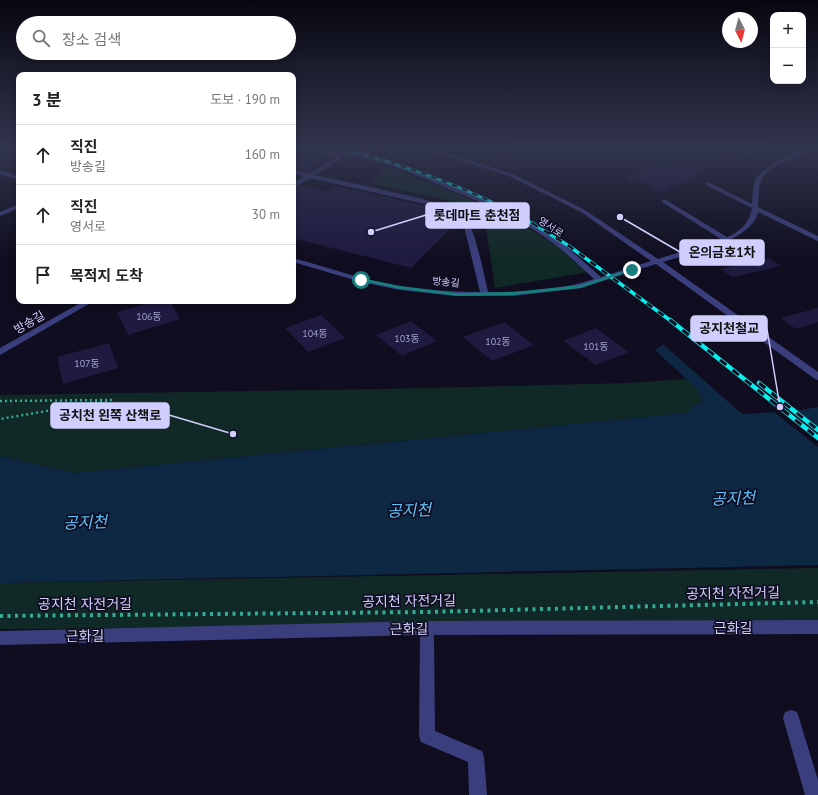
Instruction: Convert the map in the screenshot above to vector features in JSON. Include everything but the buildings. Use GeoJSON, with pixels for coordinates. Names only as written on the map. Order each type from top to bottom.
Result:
{"type":"FeatureCollection","features":[{"type":"Feature","properties":{"kind":"street"},"geometry":{"type":"LineString","coordinates":[[346,184],[442,206],[461,214],[466,222],[485,294]]}},
{"type":"Feature","properties":{"kind":"street","name":"영서로"},"geometry":{"type":"LineString","coordinates":[[443,184],[516,217],[555,241],[600,280]]}},
{"type":"Feature","properties":{"kind":"street"},"geometry":{"type":"LineString","coordinates":[[531,184],[583,211],[818,377]]}},
{"type":"Feature","properties":{"kind":"street"},"geometry":{"type":"LineString","coordinates":[[708,184],[818,239]]}},
{"type":"Feature","properties":{"kind":"street"},"geometry":{"type":"LineString","coordinates":[[600,280],[733,237],[751,224],[755,216],[754,207],[759,184]]}},
{"type":"Feature","properties":{"kind":"street"},"geometry":{"type":"LineString","coordinates":[[664,201],[726,239]]}},
{"type":"Feature","properties":{"kind":"street"},"geometry":{"type":"LineString","coordinates":[[0,214],[16,207]]}},
{"type":"Feature","properties":{"kind":"street"},"geometry":{"type":"LineString","coordinates":[[809,234],[818,231]]}},
{"type":"Feature","properties":{"kind":"street","name":"방송길"},"geometry":{"type":"LineString","coordinates":[[296,261],[361,280],[400,288],[457,294],[542,291],[581,286],[600,280]]}},
{"type":"Feature","properties":{"kind":"street","name":"방송길"},"geometry":{"type":"LineString","coordinates":[[0,352],[85,304]]}},
{"type":"Feature","properties":{"kind":"street","name":"근화길"},"geometry":{"type":"LineString","coordinates":[[0,638],[427,628],[818,627]]}},
{"type":"Feature","properties":{"kind":"street"},"geometry":{"type":"LineString","coordinates":[[427,628],[427,736],[476,757],[478,795]]}},
{"type":"Feature","properties":{"kind":"street"},"geometry":{"type":"LineString","coordinates":[[791,718],[814,795]]}},
{"type":"Feature","properties":{"kind":"path"},"geometry":{"type":"LineString","coordinates":[[0,401],[111,400],[0,419]]}},
{"type":"Feature","properties":{"kind":"path","name":"공지천 자전거길"},"geometry":{"type":"LineString","coordinates":[[0,616],[426,612],[818,602]]}},
{"type":"Feature","properties":{"kind":"green space"},"geometry":{"type":"Polygon","coordinates":[[[375,184],[433,184],[468,198],[544,237],[589,272],[495,288],[484,215],[468,205],[375,184]]]}},
{"type":"Feature","properties":{"kind":"green space"},"geometry":{"type":"Polygon","coordinates":[[[686,379],[696,388],[703,400],[685,413],[74,473],[0,456],[0,395],[383,389],[629,383],[686,379]]]}},
{"type":"Feature","properties":{"kind":"green space"},"geometry":{"type":"Polygon","coordinates":[[[818,568],[818,627],[0,629],[0,583],[818,568]]]}},
{"type":"Feature","properties":{"kind":"water","name":"공지천"},"geometry":{"type":"Polygon","coordinates":[[[663,344],[742,414],[795,411],[818,407],[818,565],[0,583],[0,456],[74,473],[685,413],[703,400],[696,388],[655,350],[663,344]]]}},
{"type":"Feature","properties":{"kind":"pier"},"geometry":{"type":"Polygon","coordinates":[[[796,409],[818,427],[818,447],[773,411],[796,409]]]}},
{"type":"Feature","properties":{"kind":"railway"},"geometry":{"type":"LineString","coordinates":[[451,184],[511,211],[534,224]]}},
{"type":"Feature","properties":{"kind":"railway"},"geometry":{"type":"LineString","coordinates":[[532,223],[569,246],[671,321]]}},
{"type":"Feature","properties":{"kind":"railway"},"geometry":{"type":"LineString","coordinates":[[670,320],[818,438]]}},
{"type":"Feature","properties":{"kind":"railway"},"geometry":{"type":"LineString","coordinates":[[759,383],[818,430]]}},
{"type":"Feature","properties":{"kind":"place","name":"온의금호1차"},"geometry":{"type":"Point","coordinates":[620,217]}},
{"type":"Feature","properties":{"kind":"place","name":"롯데마트 춘천점"},"geometry":{"type":"Point","coordinates":[371,232]}},
{"type":"Feature","properties":{"kind":"place","name":"공지천철교"},"geometry":{"type":"Point","coordinates":[780,407]}},
{"type":"Feature","properties":{"kind":"place","name":"공치천 왼쪽 산책로"},"geometry":{"type":"Point","coordinates":[233,434]}},
{"type":"Feature","properties":{"kind":"route"},"geometry":{"type":"LineString","coordinates":[[361,280],[400,288],[435,292],[457,294],[514,294],[581,286],[632,270]]}}]}
